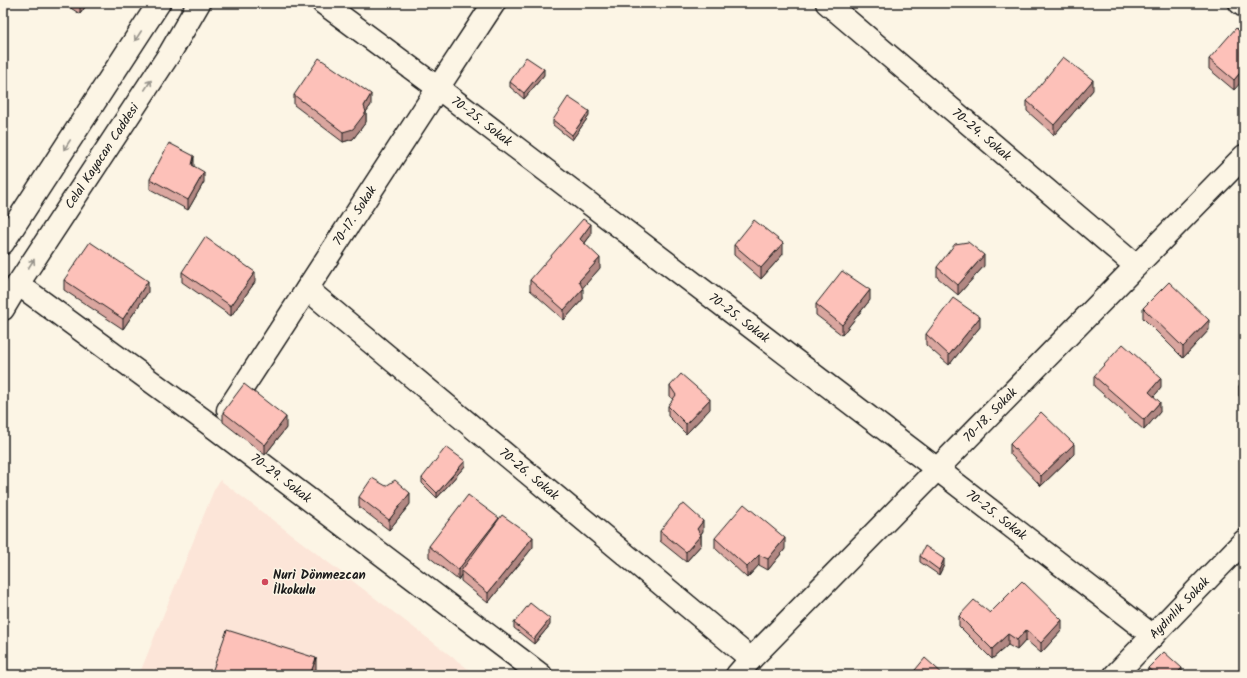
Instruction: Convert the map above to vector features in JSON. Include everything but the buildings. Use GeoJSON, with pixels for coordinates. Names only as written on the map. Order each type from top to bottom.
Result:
{"type":"FeatureCollection","features":[{"type":"Feature","properties":{"kind":"street"},"geometry":{"type":"LineString","coordinates":[[3,243],[159,3]]}},
{"type":"Feature","properties":{"kind":"street","name":"Celal Kayacan Caddesi"},"geometry":{"type":"LineString","coordinates":[[3,309],[170,53],[199,3]]}},
{"type":"Feature","properties":{"kind":"street","name":"70-25. Sokak"},"geometry":{"type":"LineString","coordinates":[[323,3],[438,88],[937,468],[1153,636]]}},
{"type":"Feature","properties":{"kind":"street","name":"70-17. Sokak"},"geometry":{"type":"LineString","coordinates":[[216,429],[494,3]]}},
{"type":"Feature","properties":{"kind":"street","name":"70-24. Sokak"},"geometry":{"type":"LineString","coordinates":[[827,3],[1136,266]]}},
{"type":"Feature","properties":{"kind":"street"},"geometry":{"type":"LineString","coordinates":[[1240,3],[1244,6]]}},
{"type":"Feature","properties":{"kind":"street","name":"70-18. Sokak"},"geometry":{"type":"LineString","coordinates":[[744,667],[937,468],[1244,156]]}},
{"type":"Feature","properties":{"kind":"street","name":"70-29. Sokak"},"geometry":{"type":"LineString","coordinates":[[18,284],[216,429],[541,675]]}},
{"type":"Feature","properties":{"kind":"street","name":"70-26. Sokak"},"geometry":{"type":"LineString","coordinates":[[307,289],[744,667]]}},
{"type":"Feature","properties":{"kind":"street","name":"Aydınlık Sokak"},"geometry":{"type":"LineString","coordinates":[[1115,675],[1244,541]]}},
{"type":"Feature","properties":{"kind":"shaded area","name":"Nuri Dönmezcan İlkokulu"},"geometry":{"type":"Polygon","coordinates":[[[220,480],[476,675],[139,675],[214,490],[220,480]]]}},
{"type":"Feature","properties":{"kind":"place","name":"Nuri Dönmezcan İlkokulu"},"geometry":{"type":"Point","coordinates":[265,582]}}]}
